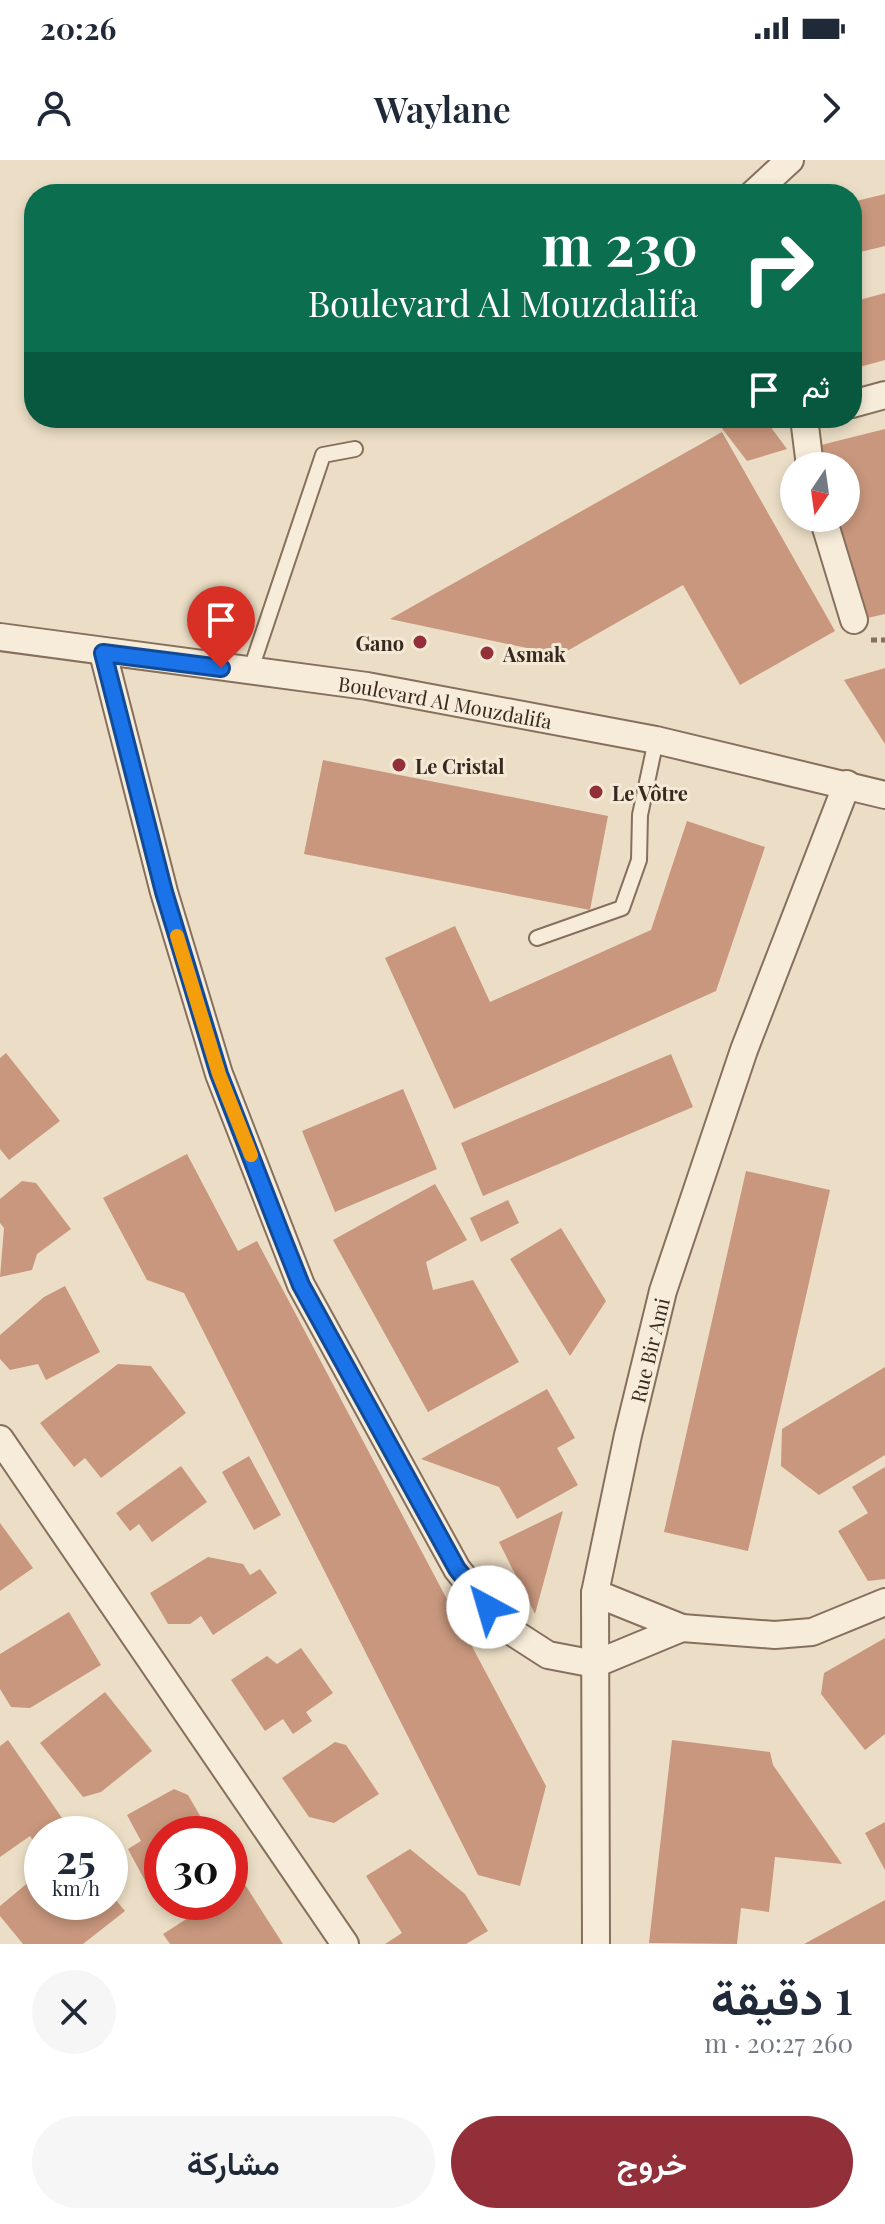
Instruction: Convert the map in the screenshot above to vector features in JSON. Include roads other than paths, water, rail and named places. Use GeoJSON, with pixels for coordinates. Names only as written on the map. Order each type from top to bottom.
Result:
{"type":"FeatureCollection","features":[{"type":"Feature","properties":{"kind":"street"},"geometry":{"type":"LineString","coordinates":[[764,184],[790,160]]}},
{"type":"Feature","properties":{"kind":"street"},"geometry":{"type":"LineString","coordinates":[[862,401],[885,395]]}},
{"type":"Feature","properties":{"kind":"street"},"geometry":{"type":"LineString","coordinates":[[805,428],[808,452]]}},
{"type":"Feature","properties":{"kind":"street"},"geometry":{"type":"LineString","coordinates":[[827,532],[854,620]]}},
{"type":"Feature","properties":{"kind":"street","name":"Boulevard Al Mouzdalifa"},"geometry":{"type":"LineString","coordinates":[[0,637],[367,686],[656,740],[885,795]]}},
{"type":"Feature","properties":{"kind":"street"},"geometry":{"type":"LineString","coordinates":[[103,653],[164,892],[219,1074],[301,1285],[457,1569],[503,1626],[548,1655],[595,1664],[682,1628]]}},
{"type":"Feature","properties":{"kind":"street","name":"Rue Bir Ami"},"geometry":{"type":"LineString","coordinates":[[596,1944],[595,1593],[628,1435],[663,1291],[744,1050],[847,784]]}},
{"type":"Feature","properties":{"kind":"street"},"geometry":{"type":"LineString","coordinates":[[0,1439],[345,1944]]}},
{"type":"Feature","properties":{"kind":"street"},"geometry":{"type":"LineString","coordinates":[[595,1593],[682,1628],[775,1635],[812,1632],[841,1623],[885,1602]]}},
{"type":"Feature","properties":{"kind":"lane"},"geometry":{"type":"LineString","coordinates":[[250,672],[323,455],[355,449]]}},
{"type":"Feature","properties":{"kind":"lane"},"geometry":{"type":"LineString","coordinates":[[537,938],[622,908],[639,860],[640,815],[656,740]]}},
{"type":"Feature","properties":{"kind":"place","name":"Gano"},"geometry":{"type":"Point","coordinates":[420,642]}},
{"type":"Feature","properties":{"kind":"place","name":"Asmak"},"geometry":{"type":"Point","coordinates":[487,653]}},
{"type":"Feature","properties":{"kind":"place","name":"Le Cristal"},"geometry":{"type":"Point","coordinates":[399,765]}},
{"type":"Feature","properties":{"kind":"place","name":"Le Vôtre"},"geometry":{"type":"Point","coordinates":[596,792]}}]}
